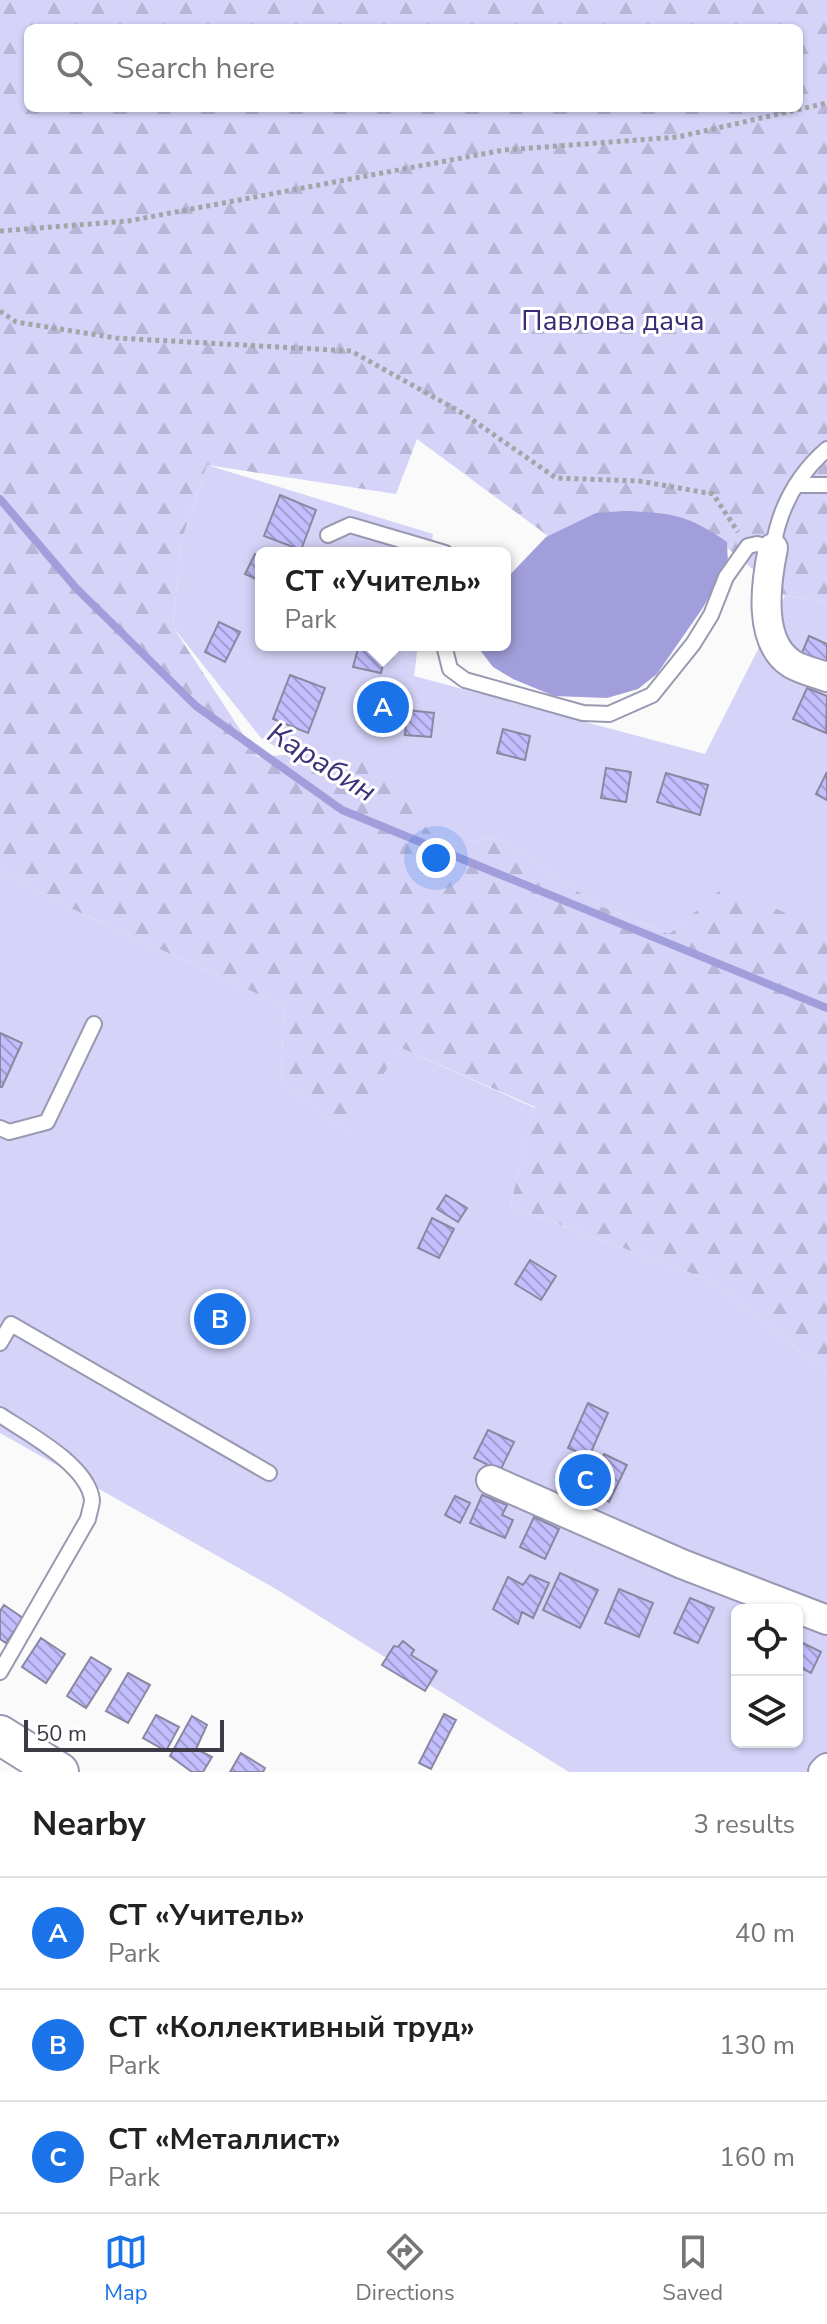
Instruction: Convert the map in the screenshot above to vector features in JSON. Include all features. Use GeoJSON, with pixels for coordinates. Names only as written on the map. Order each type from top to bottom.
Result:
{"type":"FeatureCollection","features":[{"type":"Feature","properties":{"kind":"street"},"geometry":{"type":"LineString","coordinates":[[760,547],[774,647],[792,664],[827,677]]}},
{"type":"Feature","properties":{"kind":"street"},"geometry":{"type":"LineString","coordinates":[[491,1480],[682,1564],[827,1620]]}},
{"type":"Feature","properties":{"kind":"street"},"geometry":{"type":"LineString","coordinates":[[0,1735],[59,1772]]}},
{"type":"Feature","properties":{"kind":"lane"},"geometry":{"type":"LineString","coordinates":[[446,651],[450,669],[465,680],[583,713],[609,714],[652,695],[693,644],[711,615],[726,577],[760,547],[807,466],[827,449]]}},
{"type":"Feature","properties":{"kind":"lane"},"geometry":{"type":"LineString","coordinates":[[797,485],[827,485]]}},
{"type":"Feature","properties":{"kind":"lane"},"geometry":{"type":"LineString","coordinates":[[328,535],[350,525],[425,547]]}},
{"type":"Feature","properties":{"kind":"lane"},"geometry":{"type":"LineString","coordinates":[[0,1128],[9,1132],[47,1122],[94,1024]]}},
{"type":"Feature","properties":{"kind":"lane"},"geometry":{"type":"LineString","coordinates":[[0,1343],[11,1324],[269,1473]]}},
{"type":"Feature","properties":{"kind":"lane"},"geometry":{"type":"LineString","coordinates":[[0,1415],[66,1460],[85,1479],[92,1501],[88,1519],[0,1672]]}},
{"type":"Feature","properties":{"kind":"path"},"geometry":{"type":"LineString","coordinates":[[803,108],[827,103]]}},
{"type":"Feature","properties":{"kind":"path"},"geometry":{"type":"LineString","coordinates":[[0,231],[128,221],[504,150],[678,137],[788,112]]}},
{"type":"Feature","properties":{"kind":"path"},"geometry":{"type":"LineString","coordinates":[[0,311],[16,322],[116,338],[351,351],[464,414],[556,478],[639,481],[713,494],[760,547]]}},
{"type":"Feature","properties":{"kind":"green space","name":"Павлова дача"},"geometry":{"type":"Polygon","coordinates":[[[0,0],[827,0],[827,602],[785,596],[713,536],[567,550],[417,439],[396,494],[207,465],[181,542],[173,627],[258,757],[321,752],[371,758],[441,846],[498,837],[598,905],[669,934],[726,885],[827,933],[827,1372],[712,1281],[510,1206],[535,1107],[399,1047],[350,1134],[281,1081],[284,1006],[57,902],[0,869],[0,0]]]}},
{"type":"Feature","properties":{"kind":"green space"},"geometry":{"type":"Polygon","coordinates":[[[207,465],[433,534],[431,547],[255,547],[255,651],[417,651],[414,676],[705,754],[785,596],[827,602],[827,938],[726,886],[669,934],[598,905],[498,837],[441,846],[261,738],[173,627],[181,542],[207,465]]]}},
{"type":"Feature","properties":{"kind":"green space"},"geometry":{"type":"Polygon","coordinates":[[[0,869],[57,902],[284,1006],[281,1081],[349,1133],[399,1047],[535,1108],[510,1206],[712,1281],[827,1372],[827,1772],[569,1772],[276,1589],[0,1433],[0,869]]]}},
{"type":"Feature","properties":{"kind":"shaded area"},"geometry":{"type":"Polygon","coordinates":[[[596,513],[655,513],[689,520],[727,542],[728,565],[657,674],[638,689],[607,698],[554,696],[493,667],[481,651],[511,651],[511,574],[546,537],[596,513]]]}},
{"type":"Feature","properties":{"kind":"building"},"geometry":{"type":"Polygon","coordinates":[[[280,495],[316,510],[302,547],[293,547],[264,536],[280,495]]]}},
{"type":"Feature","properties":{"kind":"building"},"geometry":{"type":"Polygon","coordinates":[[[255,554],[255,578],[245,574],[255,554]]]}},
{"type":"Feature","properties":{"kind":"building"},"geometry":{"type":"Polygon","coordinates":[[[219,622],[240,632],[225,662],[205,652],[219,622]]]}},
{"type":"Feature","properties":{"kind":"building"},"geometry":{"type":"Polygon","coordinates":[[[809,636],[827,644],[827,671],[799,660],[809,636]]]}},
{"type":"Feature","properties":{"kind":"building"},"geometry":{"type":"Polygon","coordinates":[[[357,651],[386,651],[381,673],[353,667],[357,651]]]}},
{"type":"Feature","properties":{"kind":"building"},"geometry":{"type":"Polygon","coordinates":[[[290,675],[325,688],[308,733],[273,719],[290,675]]]}},
{"type":"Feature","properties":{"kind":"building"},"geometry":{"type":"Polygon","coordinates":[[[807,688],[827,696],[826,733],[793,719],[807,688]]]}},
{"type":"Feature","properties":{"kind":"building"},"geometry":{"type":"Polygon","coordinates":[[[407,710],[434,713],[431,737],[405,735],[407,710]]]}},
{"type":"Feature","properties":{"kind":"building"},"geometry":{"type":"Polygon","coordinates":[[[503,729],[530,736],[525,760],[497,753],[503,729]]]}},
{"type":"Feature","properties":{"kind":"building"},"geometry":{"type":"Polygon","coordinates":[[[606,768],[631,772],[626,802],[601,798],[606,768]]]}},
{"type":"Feature","properties":{"kind":"building"},"geometry":{"type":"Polygon","coordinates":[[[827,772],[827,800],[816,794],[827,772]]]}},
{"type":"Feature","properties":{"kind":"building"},"geometry":{"type":"Polygon","coordinates":[[[666,773],[708,785],[700,815],[657,802],[666,773]]]}},
{"type":"Feature","properties":{"kind":"building"},"geometry":{"type":"Polygon","coordinates":[[[0,1033],[22,1043],[2,1087],[0,1087],[0,1033]]]}},
{"type":"Feature","properties":{"kind":"building"},"geometry":{"type":"Polygon","coordinates":[[[446,1195],[467,1208],[458,1222],[437,1209],[446,1195]]]}},
{"type":"Feature","properties":{"kind":"building"},"geometry":{"type":"Polygon","coordinates":[[[432,1218],[454,1229],[439,1258],[418,1248],[432,1218]]]}},
{"type":"Feature","properties":{"kind":"building"},"geometry":{"type":"Polygon","coordinates":[[[530,1260],[556,1276],[541,1300],[515,1284],[530,1260]]]}},
{"type":"Feature","properties":{"kind":"building"},"geometry":{"type":"Polygon","coordinates":[[[588,1403],[608,1413],[589,1457],[568,1448],[588,1403]]]}},
{"type":"Feature","properties":{"kind":"building"},"geometry":{"type":"Polygon","coordinates":[[[488,1430],[514,1442],[500,1471],[474,1458],[488,1430]]]}},
{"type":"Feature","properties":{"kind":"building"},"geometry":{"type":"Polygon","coordinates":[[[604,1454],[627,1465],[609,1502],[586,1490],[604,1454]]]}},
{"type":"Feature","properties":{"kind":"building"},"geometry":{"type":"Polygon","coordinates":[[[482,1495],[507,1505],[502,1515],[513,1520],[505,1538],[470,1523],[482,1495]]]}},
{"type":"Feature","properties":{"kind":"building"},"geometry":{"type":"Polygon","coordinates":[[[455,1496],[470,1503],[460,1523],[445,1515],[455,1496]]]}},
{"type":"Feature","properties":{"kind":"building"},"geometry":{"type":"Polygon","coordinates":[[[534,1517],[559,1529],[545,1559],[520,1547],[534,1517]]]}},
{"type":"Feature","properties":{"kind":"building"},"geometry":{"type":"Polygon","coordinates":[[[560,1573],[598,1590],[580,1628],[543,1610],[560,1573]]]}},
{"type":"Feature","properties":{"kind":"building"},"geometry":{"type":"Polygon","coordinates":[[[530,1575],[549,1583],[533,1618],[522,1612],[518,1624],[493,1609],[508,1577],[523,1585],[530,1575]]]}},
{"type":"Feature","properties":{"kind":"building"},"geometry":{"type":"Polygon","coordinates":[[[619,1589],[653,1603],[639,1637],[605,1623],[619,1589]]]}},
{"type":"Feature","properties":{"kind":"building"},"geometry":{"type":"Polygon","coordinates":[[[690,1598],[714,1608],[698,1643],[674,1633],[690,1598]]]}},
{"type":"Feature","properties":{"kind":"building"},"geometry":{"type":"Polygon","coordinates":[[[4,1605],[23,1618],[6,1643],[0,1639],[0,1611],[4,1605]]]}},
{"type":"Feature","properties":{"kind":"building"},"geometry":{"type":"Polygon","coordinates":[[[41,1638],[65,1654],[46,1683],[22,1667],[41,1638]]]}},
{"type":"Feature","properties":{"kind":"building"},"geometry":{"type":"Polygon","coordinates":[[[403,1641],[414,1650],[411,1655],[437,1671],[425,1691],[382,1665],[394,1646],[398,1647],[403,1641]]]}},
{"type":"Feature","properties":{"kind":"building"},"geometry":{"type":"Polygon","coordinates":[[[803,1643],[821,1652],[811,1673],[803,1669],[803,1643]]]}},
{"type":"Feature","properties":{"kind":"building"},"geometry":{"type":"Polygon","coordinates":[[[91,1657],[111,1669],[86,1708],[67,1696],[91,1657]]]}},
{"type":"Feature","properties":{"kind":"building"},"geometry":{"type":"Polygon","coordinates":[[[128,1673],[150,1685],[128,1723],[106,1711],[128,1673]]]}},
{"type":"Feature","properties":{"kind":"building"},"geometry":{"type":"Polygon","coordinates":[[[444,1714],[456,1720],[431,1769],[419,1763],[444,1714]]]}},
{"type":"Feature","properties":{"kind":"building"},"geometry":{"type":"Polygon","coordinates":[[[156,1715],[179,1727],[166,1751],[143,1738],[156,1715]]]}},
{"type":"Feature","properties":{"kind":"building"},"geometry":{"type":"Polygon","coordinates":[[[192,1716],[207,1725],[196,1749],[212,1757],[203,1772],[192,1772],[170,1756],[192,1716]]]}},
{"type":"Feature","properties":{"kind":"building"},"geometry":{"type":"Polygon","coordinates":[[[241,1753],[265,1768],[263,1772],[230,1772],[241,1753]]]}},
{"type":"Feature","properties":{"kind":"waterway","name":"Карабин"},"geometry":{"type":"LineString","coordinates":[[0,499],[76,588],[196,706],[342,810],[827,1008]]}},
{"type":"Feature","properties":{"kind":"place","name":"СТ «Учитель»"},"geometry":{"type":"Point","coordinates":[383,707]}},
{"type":"Feature","properties":{"kind":"place","name":"СТ «Коллективный труд»"},"geometry":{"type":"Point","coordinates":[220,1319]}},
{"type":"Feature","properties":{"kind":"place","name":"СТ «Металлист»"},"geometry":{"type":"Point","coordinates":[585,1480]}}]}
